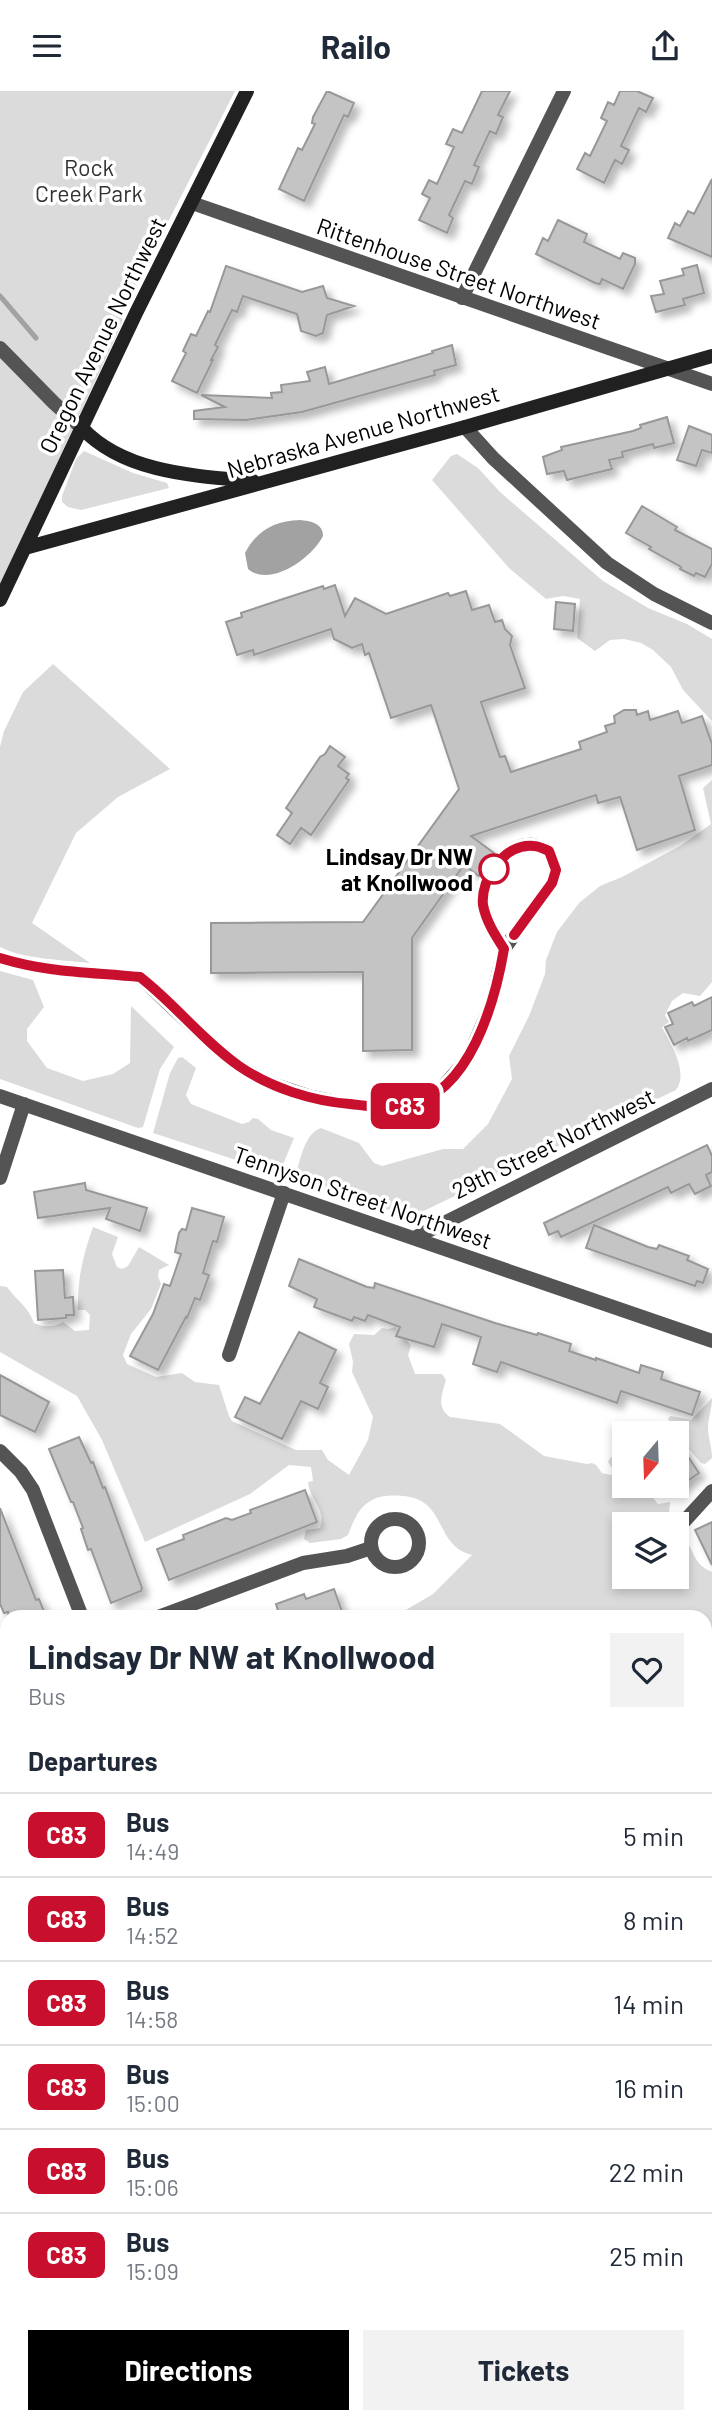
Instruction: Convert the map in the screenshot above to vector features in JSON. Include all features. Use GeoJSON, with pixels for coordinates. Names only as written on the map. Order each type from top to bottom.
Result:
{"type":"FeatureCollection","features":[{"type":"Feature","properties":{"kind":"street","name":"Oregon Avenue Northwest"},"geometry":{"type":"LineString","coordinates":[[0,600],[247,91]]}},
{"type":"Feature","properties":{"kind":"street"},"geometry":{"type":"LineString","coordinates":[[462,298],[564,91]]}},
{"type":"Feature","properties":{"kind":"street","name":"Rittenhouse Street Northwest"},"geometry":{"type":"LineString","coordinates":[[192,203],[712,384]]}},
{"type":"Feature","properties":{"kind":"street"},"geometry":{"type":"LineString","coordinates":[[0,348],[64,413],[105,448],[153,467],[201,477],[265,482]]}},
{"type":"Feature","properties":{"kind":"street","name":"Nebraska Avenue Northwest"},"geometry":{"type":"LineString","coordinates":[[25,548],[712,356]]}},
{"type":"Feature","properties":{"kind":"street"},"geometry":{"type":"LineString","coordinates":[[465,427],[503,467],[607,563],[654,594],[712,623]]}},
{"type":"Feature","properties":{"kind":"street"},"geometry":{"type":"LineString","coordinates":[[0,958],[83,974],[140,977],[214,1047],[242,1068],[269,1083],[316,1098],[390,1108],[411,1105],[441,1089],[468,1058],[491,1005],[504,949],[552,883],[556,870],[549,851],[532,845],[516,849],[502,857],[485,883],[483,904],[489,926],[504,949]]}},
{"type":"Feature","properties":{"kind":"street","name":"29th Street Northwest"},"geometry":{"type":"LineString","coordinates":[[414,1238],[712,1089]]}},
{"type":"Feature","properties":{"kind":"street","name":"Tennyson Street Northwest"},"geometry":{"type":"LineString","coordinates":[[0,1096],[712,1341]]}},
{"type":"Feature","properties":{"kind":"street"},"geometry":{"type":"LineString","coordinates":[[0,1178],[24,1104]]}},
{"type":"Feature","properties":{"kind":"street"},"geometry":{"type":"LineString","coordinates":[[229,1355],[284,1193]]}},
{"type":"Feature","properties":{"kind":"street"},"geometry":{"type":"LineString","coordinates":[[0,1451],[21,1472],[33,1490],[79,1610]]}},
{"type":"Feature","properties":{"kind":"street"},"geometry":{"type":"LineString","coordinates":[[689,1516],[712,1491]]}},
{"type":"Feature","properties":{"kind":"street"},"geometry":{"type":"LineString","coordinates":[[177,1610],[303,1563],[347,1556],[371,1548]]}},
{"type":"Feature","properties":{"kind":"green space","name":"Rock Creek Park"},"geometry":{"type":"Polygon","coordinates":[[[0,91],[235,91],[130,296],[120,328],[0,585],[0,91]]]}},
{"type":"Feature","properties":{"kind":"green space"},"geometry":{"type":"Polygon","coordinates":[[[84,451],[133,473],[167,483],[169,488],[81,510],[68,507],[62,502],[62,496],[76,459],[84,451]]]}},
{"type":"Feature","properties":{"kind":"green space"},"geometry":{"type":"Polygon","coordinates":[[[457,454],[478,468],[500,492],[603,581],[648,608],[687,624],[712,639],[712,721],[683,690],[671,667],[653,650],[641,643],[624,639],[610,640],[595,651],[577,638],[580,599],[563,596],[546,599],[509,568],[432,480],[451,456],[457,454]]]}},
{"type":"Feature","properties":{"kind":"green space"},"geometry":{"type":"Polygon","coordinates":[[[53,664],[170,769],[118,797],[76,833],[32,923],[90,963],[32,957],[0,947],[0,747],[4,731],[23,692],[53,664]]]}},
{"type":"Feature","properties":{"kind":"green space"},"geometry":{"type":"Polygon","coordinates":[[[712,780],[712,982],[700,996],[683,993],[672,1001],[665,1015],[669,1022],[662,1027],[680,1067],[680,1083],[676,1090],[411,1217],[295,1180],[306,1142],[321,1128],[359,1143],[374,1163],[382,1166],[443,1149],[463,1149],[488,1124],[512,1079],[509,1056],[529,1016],[557,932],[579,903],[600,886],[680,846],[711,824],[703,788],[712,780]]]}},
{"type":"Feature","properties":{"kind":"green space"},"geometry":{"type":"Polygon","coordinates":[[[0,971],[33,980],[44,1007],[27,1029],[27,1041],[47,1068],[83,1081],[113,1074],[130,1063],[131,1006],[174,1047],[160,1069],[143,1127],[138,1128],[0,1079],[0,971]]]}},
{"type":"Feature","properties":{"kind":"green space"},"geometry":{"type":"Polygon","coordinates":[[[182,1057],[196,1068],[186,1095],[191,1104],[242,1124],[253,1118],[258,1119],[271,1130],[294,1138],[279,1174],[153,1133],[170,1073],[178,1058],[182,1057]]]}},
{"type":"Feature","properties":{"kind":"green space"},"geometry":{"type":"Polygon","coordinates":[[[93,1227],[118,1237],[112,1254],[117,1267],[122,1269],[128,1266],[139,1247],[169,1265],[159,1270],[161,1284],[151,1309],[131,1334],[123,1355],[127,1364],[156,1377],[182,1373],[195,1382],[219,1385],[232,1421],[296,1450],[322,1450],[328,1460],[349,1475],[368,1440],[373,1417],[352,1372],[349,1344],[354,1334],[374,1335],[382,1328],[396,1327],[397,1336],[407,1340],[411,1346],[408,1355],[415,1374],[442,1374],[446,1380],[442,1405],[450,1417],[500,1424],[544,1456],[596,1465],[602,1473],[612,1474],[612,1498],[653,1498],[658,1504],[670,1502],[669,1512],[612,1512],[612,1589],[689,1589],[689,1546],[699,1564],[712,1572],[712,1610],[406,1610],[433,1594],[472,1555],[459,1549],[450,1540],[431,1509],[421,1501],[407,1496],[386,1496],[371,1501],[361,1509],[348,1535],[341,1539],[310,1543],[304,1539],[306,1530],[320,1528],[322,1522],[320,1510],[309,1488],[308,1482],[313,1481],[311,1467],[289,1465],[250,1494],[145,1542],[102,1440],[77,1396],[0,1352],[0,1286],[7,1287],[34,1323],[49,1326],[63,1322],[75,1331],[89,1330],[90,1315],[85,1310],[78,1310],[81,1268],[93,1227]]]}},
{"type":"Feature","properties":{"kind":"green space"},"geometry":{"type":"Polygon","coordinates":[[[712,1398],[708,1428],[712,1458],[705,1464],[690,1450],[690,1421],[669,1421],[668,1418],[671,1416],[691,1420],[712,1398]]]}},
{"type":"Feature","properties":{"kind":"shaded area"},"geometry":{"type":"Polygon","coordinates":[[[300,520],[315,523],[321,528],[323,536],[310,553],[290,568],[278,573],[257,574],[248,569],[245,553],[255,538],[275,525],[300,520]]]}},
{"type":"Feature","properties":{"kind":"building"},"geometry":{"type":"Polygon","coordinates":[[[327,91],[354,103],[348,117],[344,115],[304,201],[279,189],[298,148],[302,150],[315,124],[312,123],[313,117],[327,91]]]}},
{"type":"Feature","properties":{"kind":"building"},"geometry":{"type":"Polygon","coordinates":[[[482,91],[510,91],[498,115],[503,117],[496,134],[490,131],[474,165],[479,167],[472,184],[465,181],[449,215],[453,218],[447,233],[419,220],[430,198],[422,194],[429,180],[437,184],[454,147],[446,144],[453,129],[462,133],[482,91]]]}},
{"type":"Feature","properties":{"kind":"building"},"geometry":{"type":"Polygon","coordinates":[[[620,91],[637,91],[653,98],[646,112],[639,108],[621,146],[629,150],[622,164],[615,160],[604,183],[577,169],[585,153],[590,156],[607,121],[601,118],[608,102],[614,105],[620,91]]]}},
{"type":"Feature","properties":{"kind":"building"},"geometry":{"type":"Polygon","coordinates":[[[712,179],[712,257],[668,238],[675,223],[680,226],[688,211],[694,214],[712,179]]]}},
{"type":"Feature","properties":{"kind":"building"},"geometry":{"type":"Polygon","coordinates":[[[558,220],[587,234],[584,242],[620,259],[623,253],[635,258],[635,264],[623,289],[602,279],[600,284],[595,283],[536,254],[543,238],[548,241],[558,220]]]}},
{"type":"Feature","properties":{"kind":"building"},"geometry":{"type":"Polygon","coordinates":[[[697,265],[704,293],[683,299],[685,305],[656,312],[651,296],[664,294],[660,281],[684,275],[682,269],[697,265]]]}},
{"type":"Feature","properties":{"kind":"building"},"geometry":{"type":"Polygon","coordinates":[[[226,266],[302,292],[323,286],[327,298],[354,306],[327,315],[323,333],[316,336],[301,331],[297,314],[243,296],[237,312],[232,310],[215,345],[218,347],[197,393],[172,381],[186,353],[183,351],[191,334],[196,336],[208,311],[210,312],[226,266]]]}},
{"type":"Feature","properties":{"kind":"building"},"geometry":{"type":"Polygon","coordinates":[[[452,345],[456,365],[434,371],[435,375],[302,412],[246,420],[194,419],[194,411],[225,407],[201,395],[272,398],[271,393],[282,392],[281,385],[310,381],[307,372],[325,367],[329,384],[452,345]]]}},
{"type":"Feature","properties":{"kind":"building"},"geometry":{"type":"Polygon","coordinates":[[[667,417],[674,443],[654,448],[653,444],[622,452],[623,457],[609,460],[612,469],[567,480],[564,471],[547,474],[543,457],[562,450],[561,447],[633,431],[641,428],[640,425],[667,417]]]}},
{"type":"Feature","properties":{"kind":"building"},"geometry":{"type":"Polygon","coordinates":[[[689,426],[712,435],[712,453],[702,450],[696,466],[677,460],[689,426]]]}},
{"type":"Feature","properties":{"kind":"building"},"geometry":{"type":"Polygon","coordinates":[[[642,506],[677,527],[675,530],[712,549],[712,564],[705,577],[696,573],[694,576],[680,569],[681,567],[649,549],[651,547],[626,533],[642,506]]]}},
{"type":"Feature","properties":{"kind":"building"},"geometry":{"type":"Polygon","coordinates":[[[335,585],[345,616],[355,598],[386,614],[448,593],[450,596],[466,591],[472,610],[489,605],[495,622],[502,620],[505,629],[512,636],[510,645],[525,688],[481,702],[500,757],[505,756],[511,772],[581,749],[579,742],[607,732],[605,726],[615,723],[614,716],[624,710],[636,710],[637,715],[648,711],[650,720],[678,711],[682,723],[702,716],[712,744],[712,765],[679,776],[695,830],[637,850],[620,797],[598,803],[596,795],[471,836],[494,853],[479,876],[464,865],[412,938],[412,1050],[363,1051],[363,972],[211,973],[211,923],[363,922],[459,789],[431,705],[391,718],[369,653],[365,655],[362,644],[352,648],[334,639],[331,629],[254,655],[253,650],[237,655],[226,622],[242,617],[241,613],[323,586],[324,589],[335,585]]]}},
{"type":"Feature","properties":{"kind":"building"},"geometry":{"type":"Polygon","coordinates":[[[556,602],[575,604],[573,631],[554,629],[556,602]]]}},
{"type":"Feature","properties":{"kind":"building"},"geometry":{"type":"Polygon","coordinates":[[[330,746],[345,757],[338,766],[349,774],[346,778],[349,780],[311,835],[301,828],[290,844],[277,835],[292,813],[286,808],[330,746]]]}},
{"type":"Feature","properties":{"kind":"building"},"geometry":{"type":"Polygon","coordinates":[[[712,997],[712,1030],[674,1045],[665,1027],[673,1024],[668,1013],[692,1002],[694,1006],[712,997]]]}},
{"type":"Feature","properties":{"kind":"building"},"geometry":{"type":"Polygon","coordinates":[[[707,1145],[712,1156],[712,1172],[706,1175],[711,1186],[695,1194],[689,1184],[671,1193],[668,1187],[561,1237],[558,1231],[549,1235],[544,1223],[707,1145]]]}},
{"type":"Feature","properties":{"kind":"building"},"geometry":{"type":"Polygon","coordinates":[[[85,1183],[86,1190],[147,1208],[140,1231],[106,1219],[110,1208],[38,1218],[34,1192],[85,1183]]]}},
{"type":"Feature","properties":{"kind":"building"},"geometry":{"type":"Polygon","coordinates":[[[192,1208],[224,1217],[217,1242],[213,1241],[203,1273],[209,1275],[200,1300],[195,1298],[158,1370],[130,1356],[153,1314],[164,1284],[170,1286],[181,1254],[175,1252],[179,1233],[182,1229],[186,1230],[192,1208]]]}},
{"type":"Feature","properties":{"kind":"building"},"geometry":{"type":"Polygon","coordinates":[[[594,1225],[648,1247],[657,1249],[659,1245],[689,1256],[687,1260],[708,1269],[703,1283],[697,1281],[695,1286],[586,1248],[594,1225]]]}},
{"type":"Feature","properties":{"kind":"building"},"geometry":{"type":"Polygon","coordinates":[[[299,1259],[367,1287],[374,1288],[375,1283],[495,1323],[571,1344],[569,1351],[596,1360],[639,1373],[641,1365],[663,1372],[661,1379],[700,1392],[692,1415],[621,1391],[617,1403],[501,1362],[497,1372],[473,1364],[481,1337],[442,1324],[434,1347],[396,1336],[400,1327],[368,1315],[365,1321],[354,1317],[352,1321],[314,1307],[317,1299],[289,1286],[299,1259]]]}},
{"type":"Feature","properties":{"kind":"building"},"geometry":{"type":"Polygon","coordinates":[[[63,1270],[65,1298],[73,1297],[74,1315],[38,1320],[35,1271],[63,1270]]]}},
{"type":"Feature","properties":{"kind":"building"},"geometry":{"type":"Polygon","coordinates":[[[299,1332],[336,1350],[320,1383],[328,1387],[318,1409],[301,1401],[282,1439],[235,1417],[245,1397],[260,1404],[299,1332]]]}},
{"type":"Feature","properties":{"kind":"building"},"geometry":{"type":"Polygon","coordinates":[[[0,1375],[49,1402],[35,1432],[0,1415],[0,1375]]]}},
{"type":"Feature","properties":{"kind":"building"},"geometry":{"type":"Polygon","coordinates":[[[79,1437],[103,1488],[105,1487],[142,1588],[141,1591],[111,1603],[91,1549],[88,1550],[73,1502],[49,1449],[79,1437]]]}},
{"type":"Feature","properties":{"kind":"building"},"geometry":{"type":"Polygon","coordinates":[[[690,1460],[699,1473],[690,1479],[690,1460]]]}},
{"type":"Feature","properties":{"kind":"building"},"geometry":{"type":"Polygon","coordinates":[[[305,1490],[317,1522],[169,1580],[157,1549],[184,1539],[183,1535],[226,1518],[232,1520],[251,1513],[250,1510],[305,1490]]]}},
{"type":"Feature","properties":{"kind":"building"},"geometry":{"type":"Polygon","coordinates":[[[0,1508],[36,1600],[39,1599],[43,1610],[3,1610],[0,1604],[0,1508]]]}},
{"type":"Feature","properties":{"kind":"building"},"geometry":{"type":"Polygon","coordinates":[[[712,1522],[712,1565],[695,1530],[712,1522]]]}},
{"type":"Feature","properties":{"kind":"building"},"geometry":{"type":"Polygon","coordinates":[[[334,1589],[342,1610],[278,1610],[276,1604],[304,1594],[306,1599],[334,1589]]]}},
{"type":"Feature","properties":{"kind":"waterway"},"geometry":{"type":"LineString","coordinates":[[0,296],[36,338]]}},
{"type":"Feature","properties":{"kind":"bus line","name":"C83"},"geometry":{"type":"LineString","coordinates":[[0,958],[83,974],[140,977],[214,1047],[242,1068],[269,1083],[316,1098],[390,1108],[411,1105],[427,1098],[441,1089],[468,1058],[491,1005],[504,949],[489,926],[483,904],[485,883],[502,857],[516,849],[532,845],[549,851],[556,870],[552,883],[514,935]]}},
{"type":"Feature","properties":{"kind":"place","name":"Lindsay Dr NW at Knollwood"},"geometry":{"type":"Point","coordinates":[494,869]}}]}
